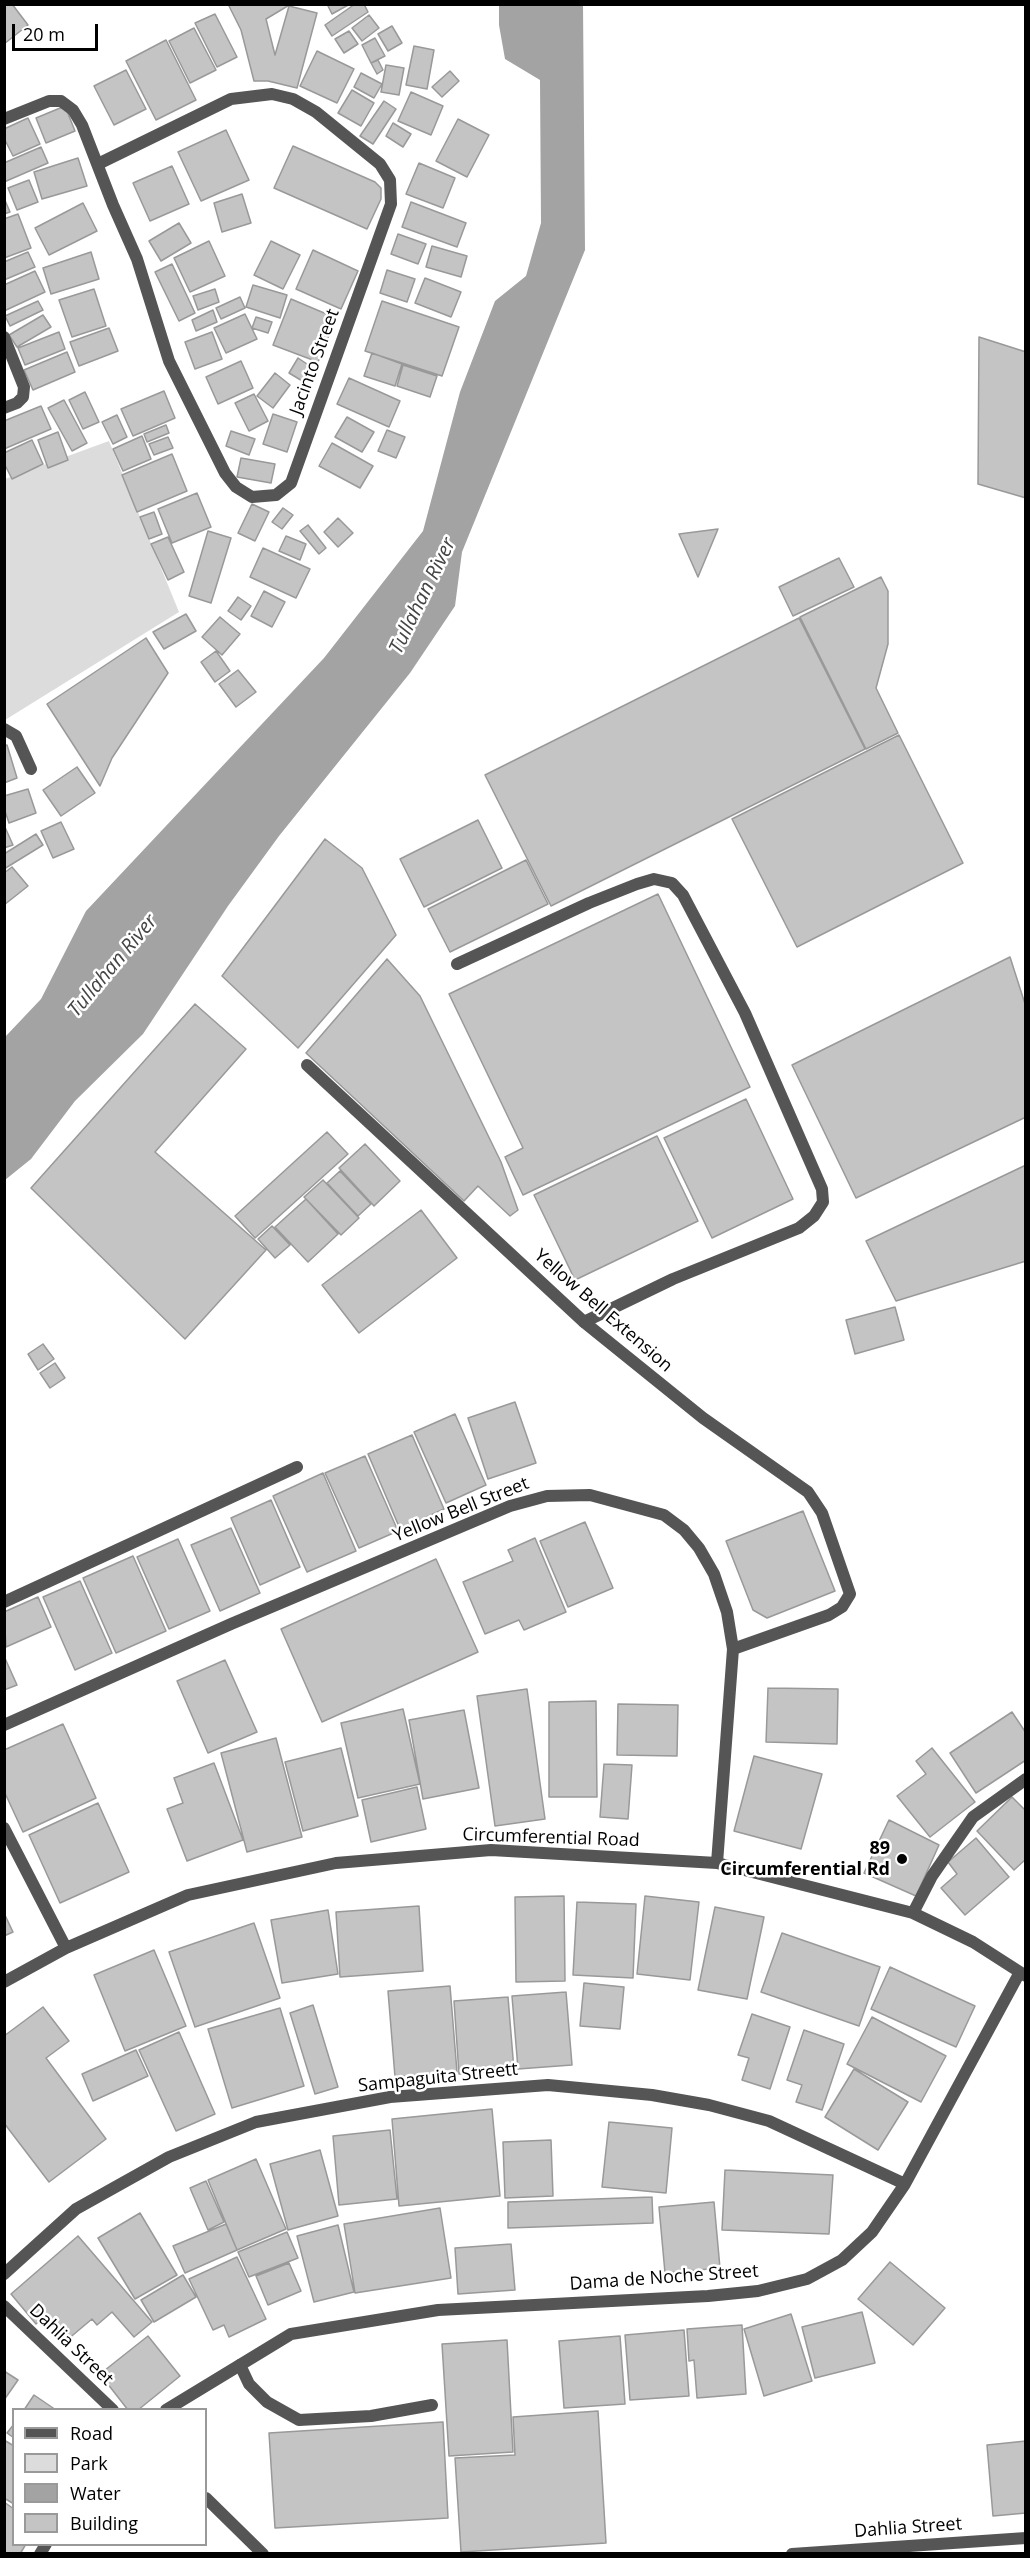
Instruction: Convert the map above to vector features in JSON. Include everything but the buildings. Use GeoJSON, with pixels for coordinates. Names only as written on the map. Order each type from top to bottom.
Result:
{"type":"FeatureCollection","features":[{"type":"Feature","properties":{"kind":"street","name":"Jacinto Street"},"geometry":{"type":"LineString","coordinates":[[4,119],[49,102],[61,101],[73,110],[82,125],[113,206],[137,259],[169,361],[225,473],[236,487],[252,496],[276,495],[291,483],[296,471],[391,204],[390,180],[380,164],[316,112],[293,99],[272,94],[231,99],[98,164]]}},
{"type":"Feature","properties":{"kind":"street"},"geometry":{"type":"LineString","coordinates":[[4,337],[24,387],[24,397],[17,403],[4,408]]}},
{"type":"Feature","properties":{"kind":"street"},"geometry":{"type":"LineString","coordinates":[[4,729],[16,736],[31,769]]}},
{"type":"Feature","properties":{"kind":"street"},"geometry":{"type":"LineString","coordinates":[[458,964],[589,903],[637,884],[654,879],[672,883],[683,895],[745,1013],[822,1189],[823,1202],[814,1216],[800,1228],[673,1279],[584,1322]]}},
{"type":"Feature","properties":{"kind":"street","name":"Yellow Bell Extension"},"geometry":{"type":"LineString","coordinates":[[307,1065],[584,1322],[703,1418],[808,1492],[822,1513],[850,1594],[842,1607],[829,1615],[733,1649]]}},
{"type":"Feature","properties":{"kind":"street"},"geometry":{"type":"LineString","coordinates":[[4,1602],[297,1467]]}},
{"type":"Feature","properties":{"kind":"street","name":"Yellow Bell Street"},"geometry":{"type":"LineString","coordinates":[[4,1725],[231,1624],[510,1506],[547,1496],[590,1495],[664,1515],[684,1530],[699,1548],[714,1574],[727,1612],[733,1649],[717,1863]]}},
{"type":"Feature","properties":{"kind":"street"},"geometry":{"type":"LineString","coordinates":[[913,1913],[932,1876],[973,1817],[1026,1779]]}},
{"type":"Feature","properties":{"kind":"street"},"geometry":{"type":"LineString","coordinates":[[4,1828],[66,1948]]}},
{"type":"Feature","properties":{"kind":"street","name":"Circumferential Road"},"geometry":{"type":"LineString","coordinates":[[4,1982],[66,1948],[188,1895],[336,1863],[491,1850],[717,1863],[913,1913],[973,1942],[1023,1974]]}},
{"type":"Feature","properties":{"kind":"street","name":"Dama de Noche Street"},"geometry":{"type":"LineString","coordinates":[[168,2408],[291,2334],[438,2310],[759,2291],[807,2279],[842,2260],[872,2232],[905,2184],[1023,1974]]}},
{"type":"Feature","properties":{"kind":"street","name":"Sampaguita Streett"},"geometry":{"type":"LineString","coordinates":[[4,2274],[76,2209],[169,2157],[256,2122],[390,2097],[548,2085],[652,2095],[709,2105],[769,2121],[905,2184]]}},
{"type":"Feature","properties":{"kind":"street","name":"Dahlia Street"},"geometry":{"type":"LineString","coordinates":[[4,2306],[112,2408]]}},
{"type":"Feature","properties":{"kind":"street"},"geometry":{"type":"LineString","coordinates":[[240,2365],[249,2384],[267,2402],[299,2420],[371,2416],[432,2405]]}},
{"type":"Feature","properties":{"kind":"street"},"geometry":{"type":"LineString","coordinates":[[207,2499],[263,2553]]}},
{"type":"Feature","properties":{"kind":"street","name":"Dahlia Street"},"geometry":{"type":"LineString","coordinates":[[792,2553],[1026,2538]]}},
{"type":"Feature","properties":{"kind":"green space"},"geometry":{"type":"Polygon","coordinates":[[[109,441],[179,612],[5,720],[5,479],[109,441]]]}},
{"type":"Feature","properties":{"kind":"water","name":"Tullahan River"},"geometry":{"type":"Polygon","coordinates":[[[499,5],[583,5],[585,250],[462,552],[455,606],[410,673],[279,836],[228,906],[143,1034],[75,1101],[31,1159],[5,1180],[5,1037],[41,999],[86,911],[324,658],[423,531],[460,392],[495,301],[526,276],[541,223],[540,80],[505,59],[499,25],[499,5]]]}},
{"type":"Feature","properties":{"kind":"place","name":"89 Circumferential Rd"},"geometry":{"type":"Point","coordinates":[902,1859]}}]}
